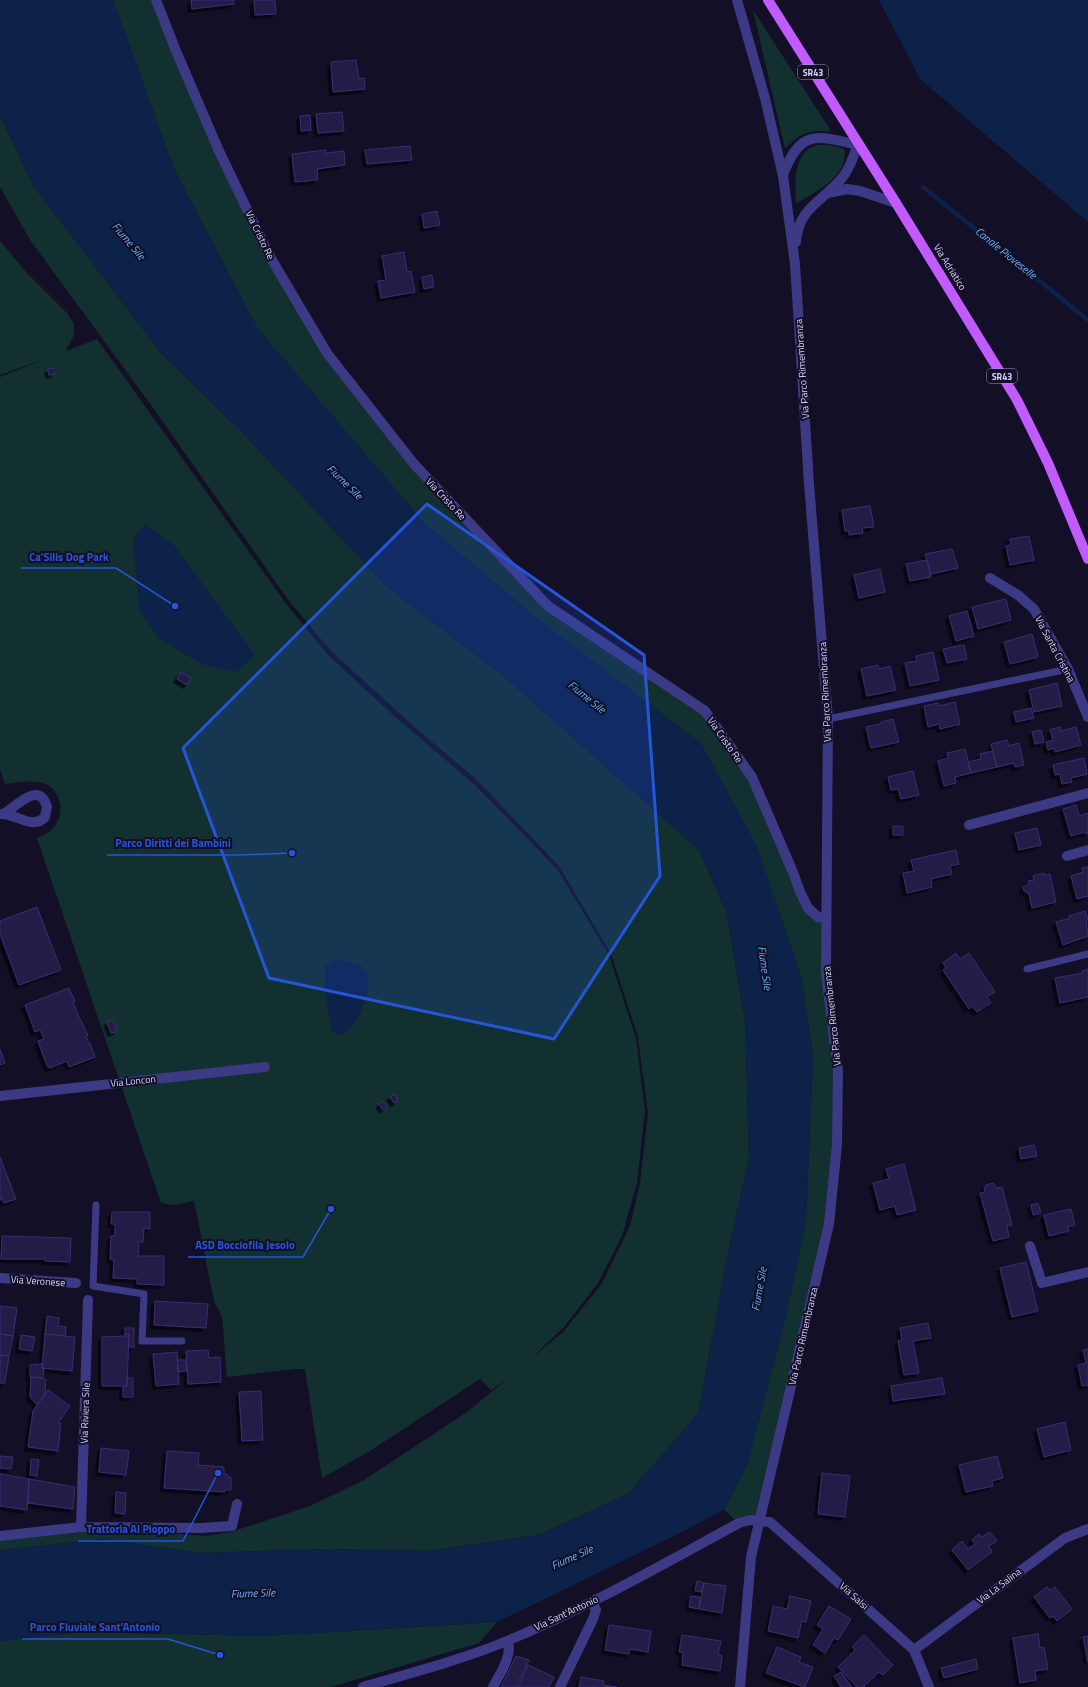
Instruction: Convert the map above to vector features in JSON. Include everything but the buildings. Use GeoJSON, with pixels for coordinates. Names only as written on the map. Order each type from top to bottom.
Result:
{"type":"FeatureCollection","features":[{"type":"Feature","properties":{"kind":"main road","name":"Via Adriatico"},"geometry":{"type":"LineString","coordinates":[[768,0],[858,145],[896,203],[1017,400],[1048,463],[1088,559]]}},
{"type":"Feature","properties":{"kind":"street","name":"Via Cristo Re"},"geometry":{"type":"LineString","coordinates":[[156,0],[176,51],[214,138],[269,255],[327,353],[414,464],[548,606],[705,711],[752,777],[808,908],[818,917],[826,918]]}},
{"type":"Feature","properties":{"kind":"street","name":"Via Parco Rimembranza"},"geometry":{"type":"LineString","coordinates":[[737,0],[765,98],[783,176],[795,264],[809,484],[828,719],[826,973],[838,1071],[837,1145],[829,1216],[751,1557],[740,1687]]}},
{"type":"Feature","properties":{"kind":"street"},"geometry":{"type":"LineString","coordinates":[[783,176],[792,154],[798,146],[807,140],[818,137],[858,145]]}},
{"type":"Feature","properties":{"kind":"street","name":"Via Parco Rimembranza"},"geometry":{"type":"LineString","coordinates":[[795,264],[797,232],[802,218],[810,207],[828,193],[842,177],[848,168],[858,145]]}},
{"type":"Feature","properties":{"kind":"street","name":"Via Parco Rimembranza"},"geometry":{"type":"LineString","coordinates":[[828,193],[847,189],[860,191],[896,203]]}},
{"type":"Feature","properties":{"kind":"street","name":"Via Santa Cristina"},"geometry":{"type":"LineString","coordinates":[[990,578],[1018,595],[1034,609],[1068,669],[1088,717]]}},
{"type":"Feature","properties":{"kind":"street"},"geometry":{"type":"LineString","coordinates":[[969,825],[1088,793]]}},
{"type":"Feature","properties":{"kind":"street"},"geometry":{"type":"LineString","coordinates":[[1067,856],[1088,850]]}},
{"type":"Feature","properties":{"kind":"street","name":"Via Loncon"},"geometry":{"type":"LineString","coordinates":[[0,1096],[265,1067]]}},
{"type":"Feature","properties":{"kind":"street"},"geometry":{"type":"LineString","coordinates":[[1030,1246],[1042,1284],[1088,1272]]}},
{"type":"Feature","properties":{"kind":"street","name":"Via Veronese"},"geometry":{"type":"LineString","coordinates":[[0,1278],[76,1283]]}},
{"type":"Feature","properties":{"kind":"street","name":"Via Riviera Sile"},"geometry":{"type":"LineString","coordinates":[[81,1527],[88,1300]]}},
{"type":"Feature","properties":{"kind":"street"},"geometry":{"type":"LineString","coordinates":[[0,1536],[81,1527],[201,1528],[232,1526],[237,1504]]}},
{"type":"Feature","properties":{"kind":"street","name":"Via Sant'Antonio"},"geometry":{"type":"LineString","coordinates":[[363,1687],[508,1641],[592,1602],[739,1523],[750,1520],[760,1520]]}},
{"type":"Feature","properties":{"kind":"street","name":"Via Salsi"},"geometry":{"type":"LineString","coordinates":[[760,1520],[770,1522],[914,1650],[929,1687]]}},
{"type":"Feature","properties":{"kind":"street","name":"Via La Salina"},"geometry":{"type":"LineString","coordinates":[[914,1650],[1065,1538],[1088,1529]]}},
{"type":"Feature","properties":{"kind":"street"},"geometry":{"type":"LineString","coordinates":[[560,1687],[593,1619],[596,1610],[592,1602]]}},
{"type":"Feature","properties":{"kind":"street"},"geometry":{"type":"LineString","coordinates":[[493,1687],[508,1658],[510,1649],[508,1641]]}},
{"type":"Feature","properties":{"kind":"lane"},"geometry":{"type":"LineString","coordinates":[[828,719],[1068,669]]}},
{"type":"Feature","properties":{"kind":"lane"},"geometry":{"type":"LineString","coordinates":[[1027,969],[1088,954]]}},
{"type":"Feature","properties":{"kind":"lane"},"geometry":{"type":"LineString","coordinates":[[96,1205],[93,1286],[144,1294],[142,1341],[182,1341]]}},
{"type":"Feature","properties":{"kind":"highlighted area"},"geometry":{"type":"Polygon","coordinates":[[[427,504],[644,655],[660,876],[554,1039],[269,978],[183,748],[427,504]]]}},
{"type":"Feature","properties":{"kind":"green space"},"geometry":{"type":"Polygon","coordinates":[[[113,0],[156,0],[219,151],[327,353],[414,464],[548,606],[705,711],[752,777],[808,908],[826,918],[838,1071],[829,1224],[761,1520],[739,1523],[724,1510],[747,1465],[784,1323],[806,1222],[813,1056],[801,976],[539,620],[425,524],[257,328],[174,169],[113,0]]]}},
{"type":"Feature","properties":{"kind":"green space"},"geometry":{"type":"Polygon","coordinates":[[[753,10],[831,131],[806,133],[801,135],[785,149],[753,10]]]}},
{"type":"Feature","properties":{"kind":"green space"},"geometry":{"type":"Polygon","coordinates":[[[0,115],[33,185],[161,353],[242,432],[387,587],[507,679],[699,850],[726,911],[745,1020],[749,1159],[729,1248],[698,1414],[628,1494],[539,1535],[428,1551],[329,1549],[200,1553],[103,1539],[0,1550],[0,1540],[87,1532],[144,1531],[205,1536],[231,1532],[310,1506],[364,1480],[467,1412],[507,1379],[491,1390],[480,1379],[370,1451],[322,1478],[305,1369],[227,1377],[222,1316],[214,1301],[194,1201],[174,1205],[161,1203],[37,838],[49,832],[57,822],[60,810],[58,797],[51,787],[40,783],[30,782],[5,784],[0,770],[0,377],[48,358],[0,375],[0,241],[26,272],[67,313],[74,324],[74,335],[66,351],[97,339],[287,605],[329,656],[393,715],[476,786],[557,869],[609,955],[636,1038],[645,1112],[637,1183],[622,1236],[598,1283],[565,1326],[529,1360],[563,1332],[601,1285],[630,1226],[640,1183],[648,1113],[638,1037],[611,954],[559,866],[476,779],[419,731],[331,651],[289,601],[151,405],[30,240],[0,187],[0,115]]]}},
{"type":"Feature","properties":{"kind":"green space"},"geometry":{"type":"Polygon","coordinates":[[[818,145],[829,145],[844,149],[842,168],[836,176],[821,189],[796,204],[797,169],[804,154],[810,148],[818,145]]]}},
{"type":"Feature","properties":{"kind":"green space"},"geometry":{"type":"Polygon","coordinates":[[[497,1622],[479,1643],[331,1687],[0,1687],[0,1641],[80,1632],[264,1636],[497,1622]]]}},
{"type":"Feature","properties":{"kind":"water","name":"Fiume Sile"},"geometry":{"type":"Polygon","coordinates":[[[0,0],[113,0],[174,169],[257,328],[425,524],[539,620],[701,743],[757,846],[801,976],[813,1056],[806,1222],[784,1323],[747,1465],[724,1510],[497,1622],[264,1636],[80,1632],[0,1641],[0,1550],[103,1539],[200,1553],[329,1549],[428,1551],[539,1535],[628,1494],[698,1414],[729,1248],[749,1159],[745,1019],[726,911],[699,850],[507,679],[387,587],[242,432],[161,353],[33,185],[0,115],[0,0]]]}},
{"type":"Feature","properties":{"kind":"water"},"geometry":{"type":"Polygon","coordinates":[[[879,0],[1088,0],[1088,222],[920,79],[879,0]]]}},
{"type":"Feature","properties":{"kind":"water"},"geometry":{"type":"Polygon","coordinates":[[[145,524],[174,545],[255,655],[236,672],[202,664],[159,639],[139,609],[133,540],[145,524]]]}},
{"type":"Feature","properties":{"kind":"water"},"geometry":{"type":"Polygon","coordinates":[[[338,959],[361,965],[368,979],[367,995],[361,1011],[353,1025],[341,1036],[331,1030],[325,988],[325,965],[338,959]]]}},
{"type":"Feature","properties":{"kind":"waterway","name":"Canale Pioveselle"},"geometry":{"type":"LineString","coordinates":[[923,187],[1088,320]]}},
{"type":"Feature","properties":{"kind":"place","name":"Ca'Silis Dog Park"},"geometry":{"type":"Point","coordinates":[175,606]}},
{"type":"Feature","properties":{"kind":"place","name":"Parco Diritti dei Bambini"},"geometry":{"type":"Point","coordinates":[292,853]}},
{"type":"Feature","properties":{"kind":"place","name":"ASD Bocciofila Jesolo"},"geometry":{"type":"Point","coordinates":[331,1209]}},
{"type":"Feature","properties":{"kind":"place","name":"Trattoria Al Pioppo"},"geometry":{"type":"Point","coordinates":[218,1473]}},
{"type":"Feature","properties":{"kind":"place","name":"Parco Fluviale Sant'Antonio"},"geometry":{"type":"Point","coordinates":[220,1655]}}]}
